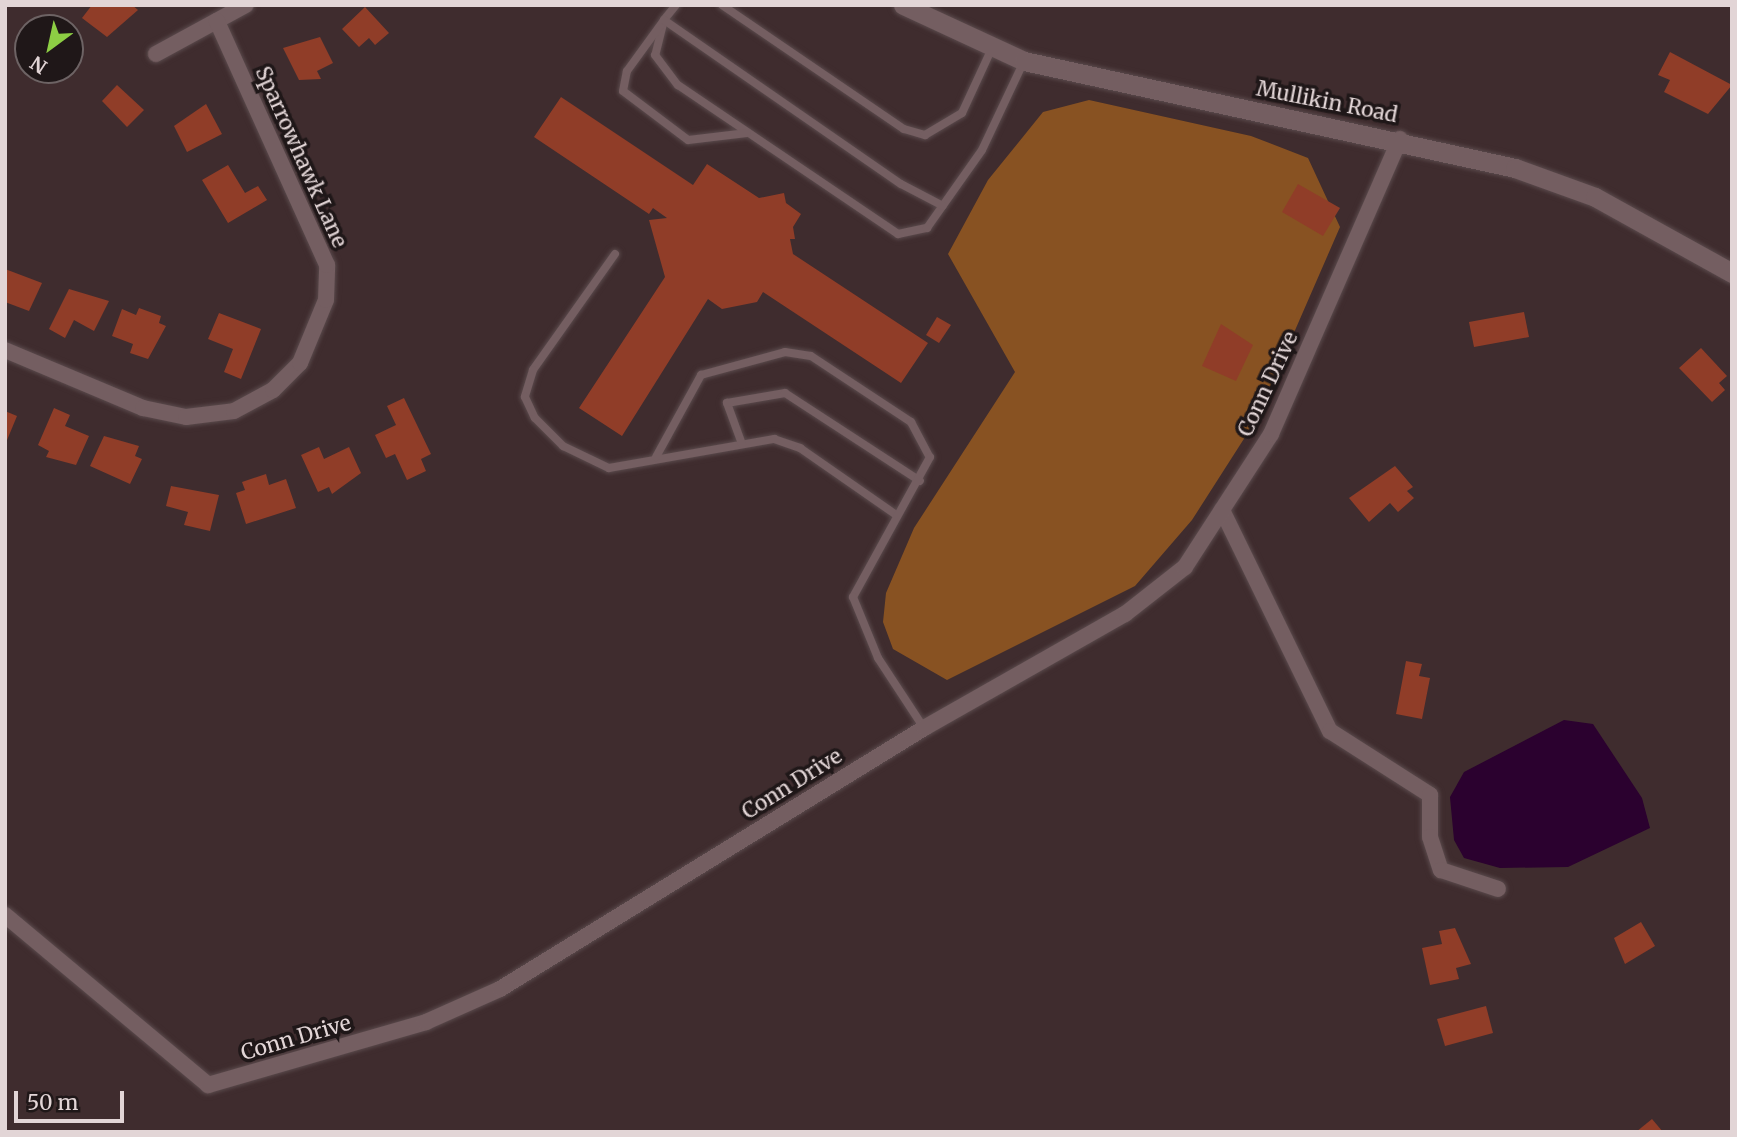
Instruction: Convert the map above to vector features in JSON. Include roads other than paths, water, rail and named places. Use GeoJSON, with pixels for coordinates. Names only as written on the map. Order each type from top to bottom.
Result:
{"type":"FeatureCollection","features":[{"type":"Feature","properties":{"kind":"street"},"geometry":{"type":"LineString","coordinates":[[156,54],[246,5]]}},
{"type":"Feature","properties":{"kind":"street","name":"Mullikin Road"},"geometry":{"type":"LineString","coordinates":[[903,5],[994,44],[1024,61],[1400,139],[1515,168],[1595,197],[1732,273]]}},
{"type":"Feature","properties":{"kind":"street","name":"Sparrowhawk Lane"},"geometry":{"type":"LineString","coordinates":[[5,350],[143,408],[186,417],[233,411],[272,390],[300,363],[326,300],[327,265],[216,21]]}},
{"type":"Feature","properties":{"kind":"street","name":"Conn Drive"},"geometry":{"type":"LineString","coordinates":[[5,915],[208,1085],[426,1022],[500,989],[924,728],[1125,614],[1185,567],[1271,434],[1400,139]]}},
{"type":"Feature","properties":{"kind":"street"},"geometry":{"type":"LineString","coordinates":[[1222,510],[1329,731],[1430,795],[1430,837],[1441,870],[1498,890]]}},
{"type":"Feature","properties":{"kind":"lane"},"geometry":{"type":"LineString","coordinates":[[676,5],[627,71],[623,92],[688,139],[747,133]]}},
{"type":"Feature","properties":{"kind":"lane"},"geometry":{"type":"LineString","coordinates":[[722,5],[904,129],[925,135],[962,113],[994,44]]}},
{"type":"Feature","properties":{"kind":"lane"},"geometry":{"type":"LineString","coordinates":[[664,20],[654,55],[661,67],[747,133],[898,234],[927,228],[982,150],[1024,61]]}},
{"type":"Feature","properties":{"kind":"lane"},"geometry":{"type":"LineString","coordinates":[[664,20],[901,184],[943,206]]}},
{"type":"Feature","properties":{"kind":"lane"},"geometry":{"type":"LineString","coordinates":[[615,254],[533,370],[525,397],[535,418],[563,446],[609,468],[656,457],[774,439],[800,448],[895,514]]}},
{"type":"Feature","properties":{"kind":"lane"},"geometry":{"type":"LineString","coordinates":[[656,457],[701,375],[785,352],[811,356],[911,422],[930,457],[920,481],[895,514],[853,597],[872,646],[924,728]]}},
{"type":"Feature","properties":{"kind":"lane"},"geometry":{"type":"LineString","coordinates":[[742,444],[727,403],[785,393],[920,481]]}}]}
